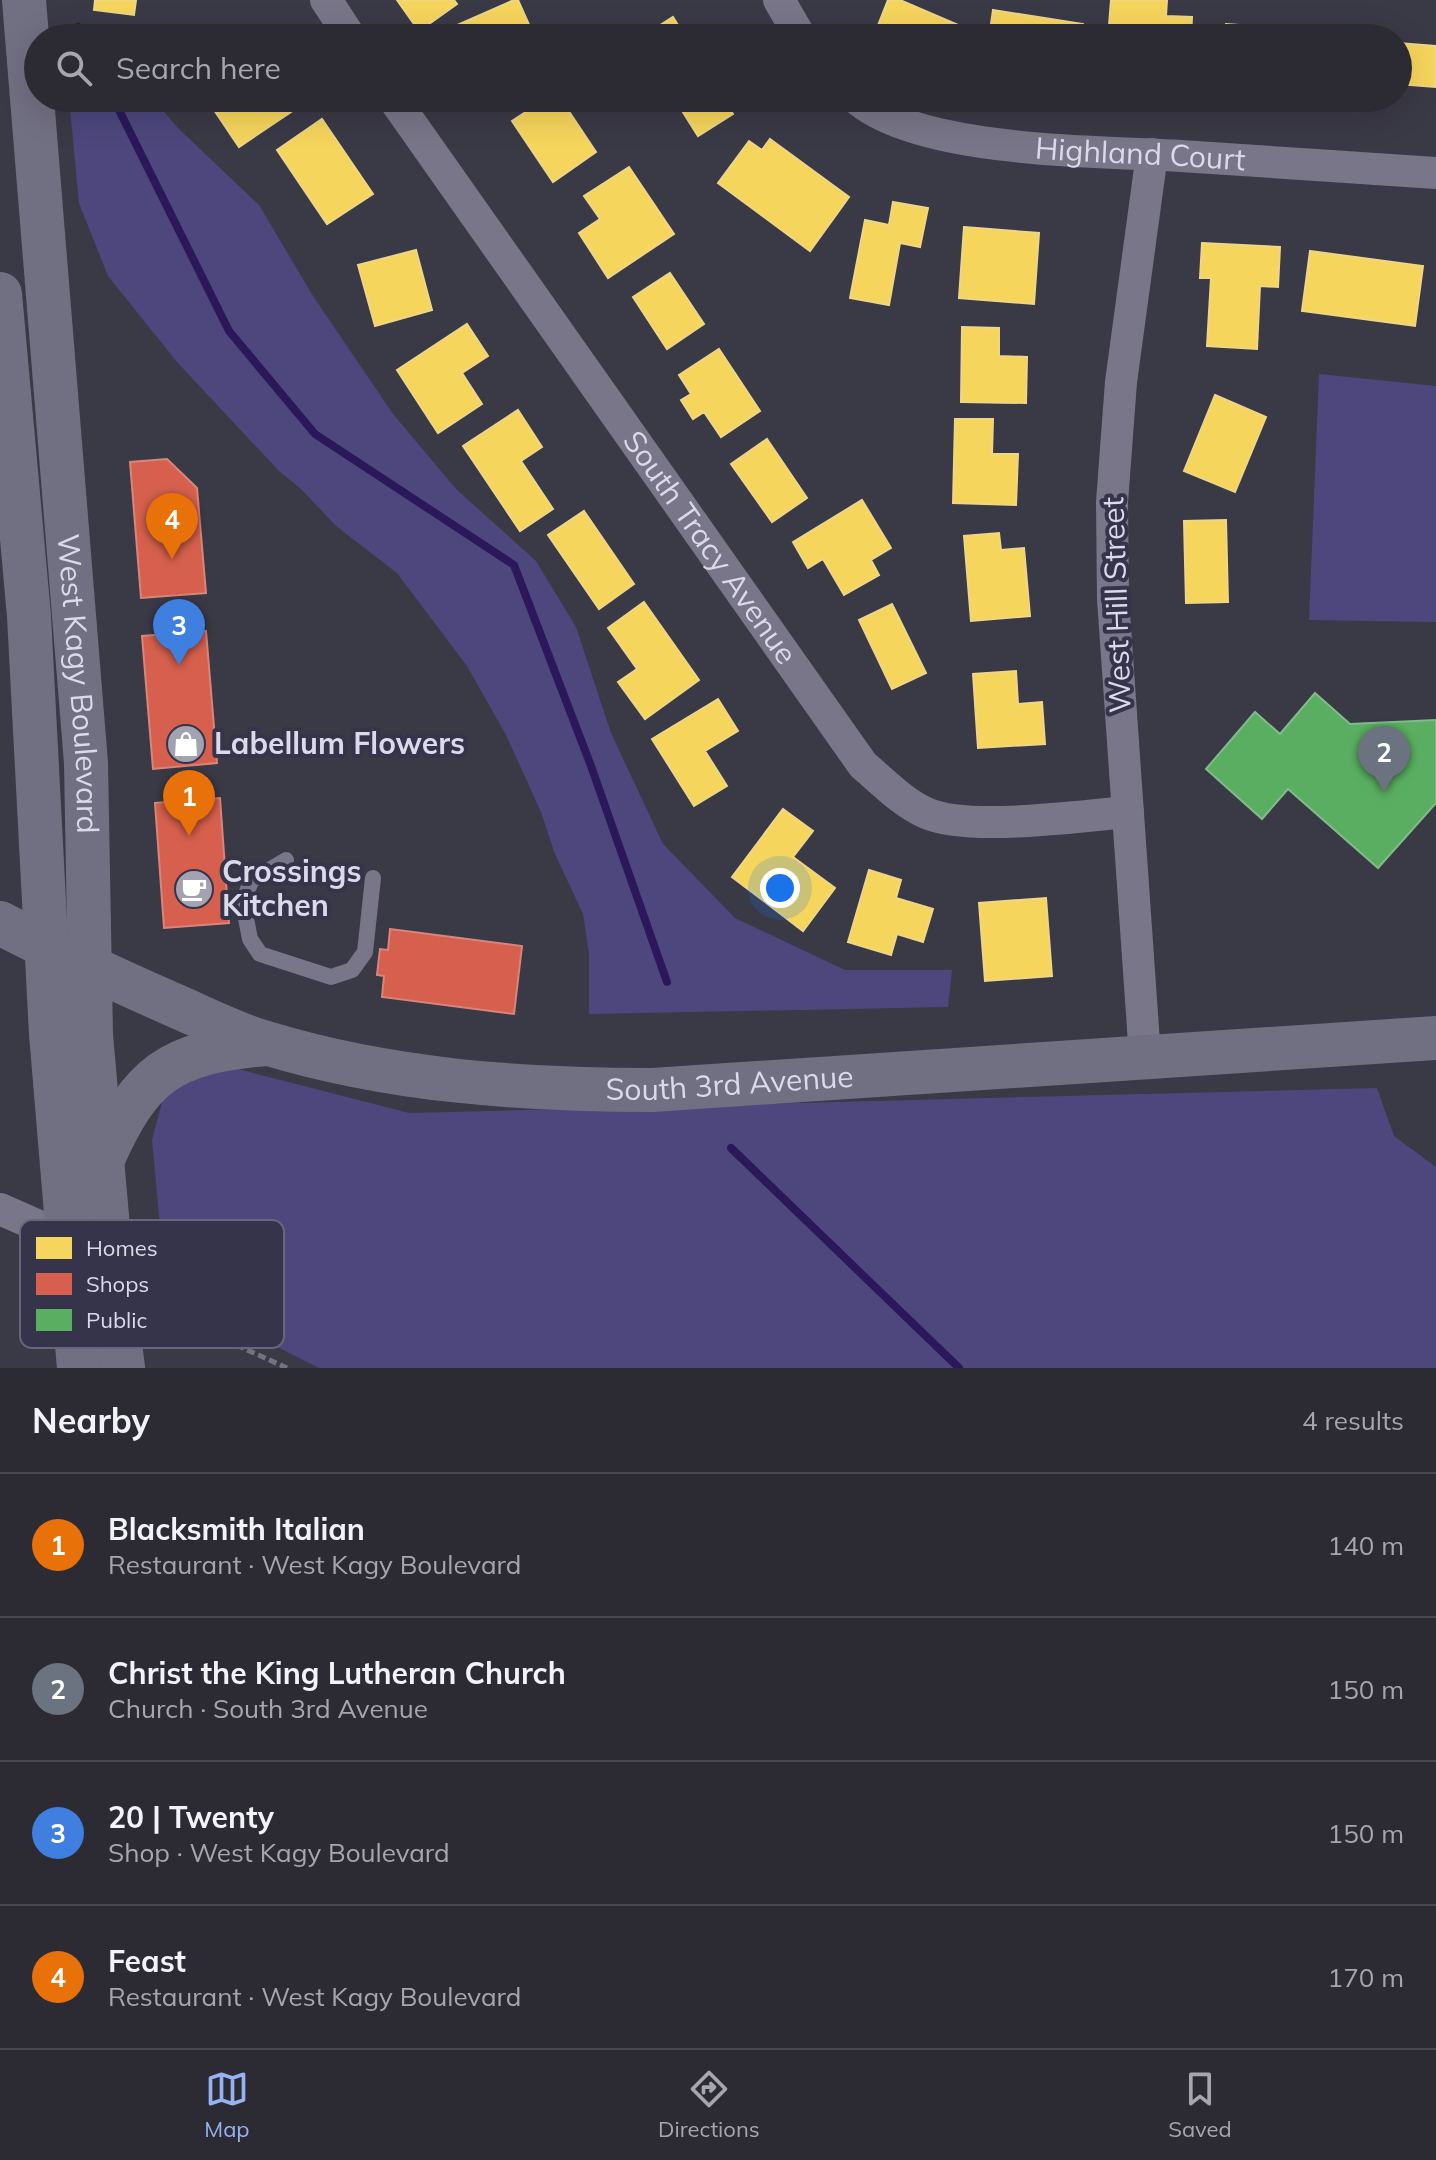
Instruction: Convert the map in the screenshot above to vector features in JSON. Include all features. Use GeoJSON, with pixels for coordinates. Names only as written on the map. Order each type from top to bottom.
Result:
{"type":"FeatureCollection","features":[{"type":"Feature","properties":{"kind":"main road","name":"West Kagy Boulevard"},"geometry":{"type":"LineString","coordinates":[[24,0],[20,293],[30,638],[46,946],[67,1220]]}},
{"type":"Feature","properties":{"kind":"main road","name":"West Kagy Boulevard"},"geometry":{"type":"LineString","coordinates":[[20,293],[86,763],[91,1035],[107,1220]]}},
{"type":"Feature","properties":{"kind":"main road"},"geometry":{"type":"LineString","coordinates":[[0,707],[30,638]]}},
{"type":"Feature","properties":{"kind":"main road","name":"South 3rd Avenue"},"geometry":{"type":"LineString","coordinates":[[0,923],[90,967],[268,1044],[385,1070],[448,1080],[568,1090],[652,1090],[1436,1038]]}},
{"type":"Feature","properties":{"kind":"main road"},"geometry":{"type":"LineString","coordinates":[[102,1161],[121,1118],[141,1091],[162,1072],[187,1057],[222,1048],[268,1044]]}},
{"type":"Feature","properties":{"kind":"main road","name":"West Kagy Boulevard"},"geometry":{"type":"LineString","coordinates":[[77,1348],[79,1368]]}},
{"type":"Feature","properties":{"kind":"main road","name":"West Kagy Boulevard"},"geometry":{"type":"LineString","coordinates":[[121,1348],[123,1368]]}},
{"type":"Feature","properties":{"kind":"street"},"geometry":{"type":"LineString","coordinates":[[326,0],[342,24]]}},
{"type":"Feature","properties":{"kind":"street"},"geometry":{"type":"LineString","coordinates":[[779,0],[793,24]]}},
{"type":"Feature","properties":{"kind":"street","name":"South Tracy Avenue"},"geometry":{"type":"LineString","coordinates":[[403,112],[863,765],[909,804],[929,815],[981,823],[1128,812]]}},
{"type":"Feature","properties":{"kind":"street","name":"Highland Court"},"geometry":{"type":"LineString","coordinates":[[878,112],[942,136],[1023,147],[1436,173]]}},
{"type":"Feature","properties":{"kind":"street","name":"West Hill Street"},"geometry":{"type":"LineString","coordinates":[[1145,1057],[1113,599],[1112,502],[1121,382],[1152,154]]}},
{"type":"Feature","properties":{"kind":"street"},"geometry":{"type":"LineString","coordinates":[[0,1209],[25,1220]]}},
{"type":"Feature","properties":{"kind":"lane"},"geometry":{"type":"LineString","coordinates":[[286,860],[251,881],[243,903],[250,939],[260,954],[331,977],[352,970],[365,952],[373,878]]}},
{"type":"Feature","properties":{"kind":"path"},"geometry":{"type":"LineString","coordinates":[[243,1348],[287,1368]]}},
{"type":"Feature","properties":{"kind":"shaded area"},"geometry":{"type":"Polygon","coordinates":[[[70,112],[164,112],[259,205],[313,296],[393,414],[456,489],[536,561],[576,627],[611,733],[663,844],[735,918],[845,970],[952,970],[948,1007],[589,1014],[589,953],[583,914],[506,735],[467,666],[397,573],[336,526],[279,471],[177,362],[108,276],[79,203],[70,112]]]}},
{"type":"Feature","properties":{"kind":"shaded area"},"geometry":{"type":"Polygon","coordinates":[[[1319,374],[1436,386],[1436,622],[1309,620],[1319,374]]]}},
{"type":"Feature","properties":{"kind":"shaded area"},"geometry":{"type":"Polygon","coordinates":[[[234,1068],[409,1113],[1377,1088],[1394,1136],[1436,1167],[1436,1368],[319,1368],[279,1348],[284,1348],[284,1220],[159,1220],[152,1140],[166,1087],[234,1068]]]}},
{"type":"Feature","properties":{"kind":"building: Homes"},"geometry":{"type":"Polygon","coordinates":[[[95,0],[136,0],[134,15],[94,10],[95,0]]]}},
{"type":"Feature","properties":{"kind":"building: Homes"},"geometry":{"type":"Polygon","coordinates":[[[397,0],[454,0],[457,4],[429,24],[414,24],[397,0]]]}},
{"type":"Feature","properties":{"kind":"building: Homes"},"geometry":{"type":"Polygon","coordinates":[[[518,0],[529,24],[460,24],[518,0]]]}},
{"type":"Feature","properties":{"kind":"building: Homes"},"geometry":{"type":"Polygon","coordinates":[[[888,0],[900,0],[956,24],[879,24],[888,0]]]}},
{"type":"Feature","properties":{"kind":"building: Homes"},"geometry":{"type":"Polygon","coordinates":[[[1111,0],[1167,0],[1166,16],[1192,17],[1192,24],[1109,24],[1111,0]]]}},
{"type":"Feature","properties":{"kind":"building: Homes"},"geometry":{"type":"Polygon","coordinates":[[[993,10],[1083,24],[991,24],[993,10]]]}},
{"type":"Feature","properties":{"kind":"building: Homes"},"geometry":{"type":"Polygon","coordinates":[[[673,17],[677,24],[662,24],[673,17]]]}},
{"type":"Feature","properties":{"kind":"building: Homes"},"geometry":{"type":"Polygon","coordinates":[[[1412,44],[1436,46],[1435,87],[1412,85],[1412,44]]]}},
{"type":"Feature","properties":{"kind":"building: Homes"},"geometry":{"type":"Polygon","coordinates":[[[215,112],[291,112],[239,147],[215,112]]]}},
{"type":"Feature","properties":{"kind":"building: Homes"},"geometry":{"type":"Polygon","coordinates":[[[526,112],[569,112],[596,152],[553,182],[512,121],[526,112]]]}},
{"type":"Feature","properties":{"kind":"building: Homes"},"geometry":{"type":"Polygon","coordinates":[[[683,112],[732,112],[733,114],[698,136],[683,112]]]}},
{"type":"Feature","properties":{"kind":"building: Homes"},"geometry":{"type":"Polygon","coordinates":[[[322,119],[373,194],[327,224],[277,150],[322,119]]]}},
{"type":"Feature","properties":{"kind":"building: Homes"},"geometry":{"type":"Polygon","coordinates":[[[770,139],[849,197],[810,251],[718,183],[749,141],[762,150],[770,139]]]}},
{"type":"Feature","properties":{"kind":"building: Homes"},"geometry":{"type":"Polygon","coordinates":[[[629,167],[674,234],[608,278],[579,233],[600,219],[584,196],[629,167]]]}},
{"type":"Feature","properties":{"kind":"building: Homes"},"geometry":{"type":"Polygon","coordinates":[[[893,202],[928,208],[920,247],[900,243],[889,305],[850,298],[865,220],[889,225],[893,202]]]}},
{"type":"Feature","properties":{"kind":"building: Homes"},"geometry":{"type":"Polygon","coordinates":[[[964,227],[1039,233],[1034,304],[959,298],[964,227]]]}},
{"type":"Feature","properties":{"kind":"building: Homes"},"geometry":{"type":"Polygon","coordinates":[[[1202,243],[1280,247],[1278,287],[1260,286],[1257,349],[1207,346],[1211,278],[1200,278],[1202,243]]]}},
{"type":"Feature","properties":{"kind":"building: Homes"},"geometry":{"type":"Polygon","coordinates":[[[416,250],[432,310],[375,326],[358,265],[416,250]]]}},
{"type":"Feature","properties":{"kind":"building: Homes"},"geometry":{"type":"Polygon","coordinates":[[[1310,251],[1423,266],[1415,326],[1302,311],[1310,251]]]}},
{"type":"Feature","properties":{"kind":"building: Homes"},"geometry":{"type":"Polygon","coordinates":[[[670,273],[704,324],[667,349],[633,297],[670,273]]]}},
{"type":"Feature","properties":{"kind":"building: Homes"},"geometry":{"type":"Polygon","coordinates":[[[467,324],[488,356],[462,373],[482,404],[438,433],[397,370],[467,324]]]}},
{"type":"Feature","properties":{"kind":"building: Homes"},"geometry":{"type":"Polygon","coordinates":[[[962,327],[999,328],[999,356],[1027,357],[1026,403],[961,402],[962,327]]]}},
{"type":"Feature","properties":{"kind":"building: Homes"},"geometry":{"type":"Polygon","coordinates":[[[719,349],[760,411],[721,437],[704,412],[693,419],[681,400],[691,394],[679,375],[719,349]]]}},
{"type":"Feature","properties":{"kind":"building: Homes"},"geometry":{"type":"Polygon","coordinates":[[[1215,395],[1266,417],[1235,492],[1184,471],[1215,395]]]}},
{"type":"Feature","properties":{"kind":"building: Homes"},"geometry":{"type":"Polygon","coordinates":[[[518,410],[542,447],[521,461],[553,509],[520,531],[463,446],[518,410]]]}},
{"type":"Feature","properties":{"kind":"building: Homes"},"geometry":{"type":"Polygon","coordinates":[[[955,419],[993,419],[992,454],[1018,454],[1016,505],[953,503],[955,419]]]}},
{"type":"Feature","properties":{"kind":"building: Homes"},"geometry":{"type":"Polygon","coordinates":[[[767,439],[807,498],[772,522],[731,464],[767,439]]]}},
{"type":"Feature","properties":{"kind":"building: Homes"},"geometry":{"type":"Polygon","coordinates":[[[862,500],[891,548],[871,560],[879,575],[844,595],[823,559],[808,568],[793,542],[862,500]]]}},
{"type":"Feature","properties":{"kind":"building: Homes"},"geometry":{"type":"Polygon","coordinates":[[[584,511],[634,584],[599,609],[548,535],[584,511]]]}},
{"type":"Feature","properties":{"kind":"building: Homes"},"geometry":{"type":"Polygon","coordinates":[[[1226,520],[1228,602],[1186,603],[1184,521],[1226,520]]]}},
{"type":"Feature","properties":{"kind":"building: Homes"},"geometry":{"type":"Polygon","coordinates":[[[999,533],[1001,550],[1024,548],[1030,616],[971,621],[964,536],[999,533]]]}},
{"type":"Feature","properties":{"kind":"building: Homes"},"geometry":{"type":"Polygon","coordinates":[[[644,602],[699,680],[645,719],[618,682],[637,669],[608,628],[644,602]]]}},
{"type":"Feature","properties":{"kind":"building: Homes"},"geometry":{"type":"Polygon","coordinates":[[[892,604],[926,673],[892,689],[859,620],[892,604]]]}},
{"type":"Feature","properties":{"kind":"building: Homes"},"geometry":{"type":"Polygon","coordinates":[[[1016,671],[1018,704],[1042,702],[1045,744],[978,748],[973,674],[1016,671]]]}},
{"type":"Feature","properties":{"kind":"building: Homes"},"geometry":{"type":"Polygon","coordinates":[[[718,699],[738,731],[705,751],[727,786],[694,806],[652,739],[718,699]]]}},
{"type":"Feature","properties":{"kind":"building: Homes"},"geometry":{"type":"Polygon","coordinates":[[[783,809],[813,831],[793,857],[835,888],[803,931],[732,877],[783,809]]]}},
{"type":"Feature","properties":{"kind":"building: Homes"},"geometry":{"type":"Polygon","coordinates":[[[869,870],[901,880],[896,898],[933,909],[923,942],[897,934],[891,955],[848,942],[869,870]]]}},
{"type":"Feature","properties":{"kind":"building: Homes"},"geometry":{"type":"Polygon","coordinates":[[[1046,898],[1052,976],[985,981],[979,903],[1046,898]]]}},
{"type":"Feature","properties":{"kind":"building: Shops"},"geometry":{"type":"Polygon","coordinates":[[[167,459],[197,488],[206,593],[141,598],[130,462],[167,459]]]}},
{"type":"Feature","properties":{"kind":"building: Shops"},"geometry":{"type":"Polygon","coordinates":[[[206,631],[217,763],[153,769],[142,636],[206,631]]]}},
{"type":"Feature","properties":{"kind":"building: Shops"},"geometry":{"type":"Polygon","coordinates":[[[220,798],[229,923],[164,928],[155,803],[220,798]]]}},
{"type":"Feature","properties":{"kind":"building: Shops"},"geometry":{"type":"Polygon","coordinates":[[[390,929],[522,946],[514,1014],[382,997],[384,976],[377,975],[380,949],[388,950],[390,929]]]}},
{"type":"Feature","properties":{"kind":"building: Public"},"geometry":{"type":"Polygon","coordinates":[[[1315,693],[1350,724],[1436,720],[1436,803],[1378,868],[1288,789],[1262,819],[1206,769],[1255,712],[1280,734],[1315,693]]]}},
{"type":"Feature","properties":{"kind":"waterway"},"geometry":{"type":"LineString","coordinates":[[120,112],[229,331],[315,434],[514,565],[591,766],[667,982]]}},
{"type":"Feature","properties":{"kind":"waterway"},"geometry":{"type":"LineString","coordinates":[[731,1148],[959,1368]]}},
{"type":"Feature","properties":{"kind":"place","name":"Feast"},"geometry":{"type":"Point","coordinates":[172,559]}},
{"type":"Feature","properties":{"kind":"place","name":"20 | Twenty"},"geometry":{"type":"Point","coordinates":[179,665]}},
{"type":"Feature","properties":{"kind":"place","name":"Labellum Flowers"},"geometry":{"type":"Point","coordinates":[186,744]}},
{"type":"Feature","properties":{"kind":"place","name":"Christ the King Lutheran Church"},"geometry":{"type":"Point","coordinates":[1384,792]}},
{"type":"Feature","properties":{"kind":"place","name":"Blacksmith Italian"},"geometry":{"type":"Point","coordinates":[189,836]}},
{"type":"Feature","properties":{"kind":"place","name":"Crossings Kitchen"},"geometry":{"type":"Point","coordinates":[194,889]}}]}
